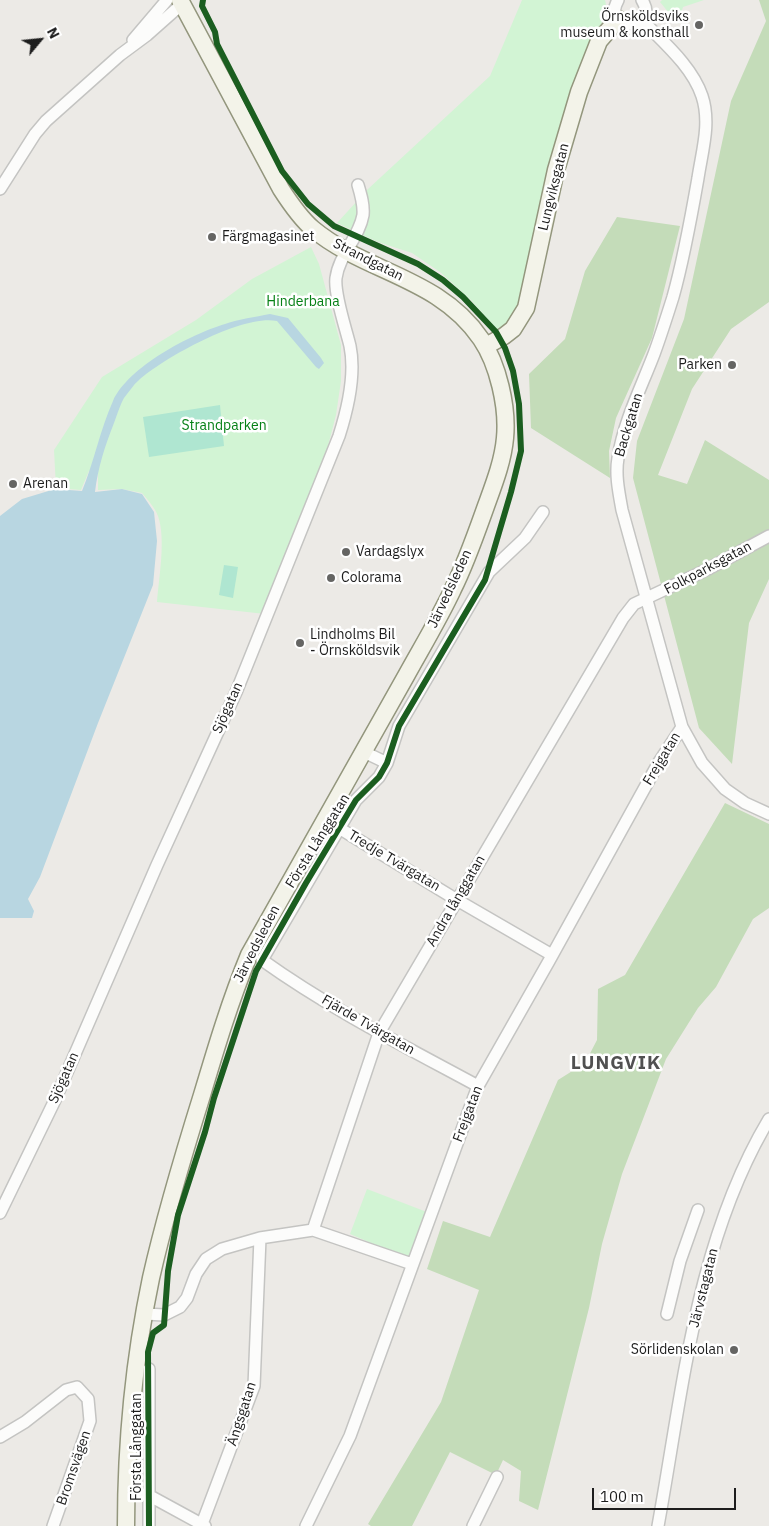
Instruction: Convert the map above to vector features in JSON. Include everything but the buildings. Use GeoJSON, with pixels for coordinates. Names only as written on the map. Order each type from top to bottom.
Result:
{"type":"FeatureCollection","features":[{"type":"Feature","properties":{"kind":"main road","name":"Strandgatan"},"geometry":{"type":"LineString","coordinates":[[179,1],[281,189],[298,214],[326,239],[345,251],[424,288],[441,299],[470,326],[486,346]]}},
{"type":"Feature","properties":{"kind":"main road","name":"Lungviksgatan"},"geometry":{"type":"LineString","coordinates":[[486,346],[513,329],[526,308],[556,170],[580,92],[599,41],[618,19]]}},
{"type":"Feature","properties":{"kind":"main road","name":"Järvedsleden"},"geometry":{"type":"LineString","coordinates":[[126,1526],[126,1492],[132,1399],[155,1261],[179,1168],[235,988],[249,955],[454,588],[497,476],[505,438],[503,403],[497,372],[486,346]]}},
{"type":"Feature","properties":{"kind":"street"},"geometry":{"type":"LineString","coordinates":[[618,0],[615,10],[618,19],[622,23],[633,25],[642,20],[646,11],[642,0]]}},
{"type":"Feature","properties":{"kind":"street"},"geometry":{"type":"LineString","coordinates":[[0,189],[35,134],[46,121],[120,55],[147,35],[179,1]]}},
{"type":"Feature","properties":{"kind":"street","name":"Backgatan"},"geometry":{"type":"LineString","coordinates":[[642,20],[682,62],[694,79],[702,95],[706,111],[705,140],[692,212],[673,296],[654,353],[627,420],[618,458],[617,482],[622,510],[682,727],[702,763],[725,789],[745,803],[769,814]]}},
{"type":"Feature","properties":{"kind":"street","name":"Sjögatan"},"geometry":{"type":"LineString","coordinates":[[0,1213],[55,1100],[157,865],[237,690],[339,436],[348,405],[352,364],[336,278],[345,251],[363,215],[358,185]]}},
{"type":"Feature","properties":{"kind":"street","name":"Första Långgatan"},"geometry":{"type":"LineString","coordinates":[[262,960],[356,800],[379,778],[387,763],[400,726],[489,572],[525,538],[543,512]]}},
{"type":"Feature","properties":{"kind":"street","name":"Folkparksgatan"},"geometry":{"type":"LineString","coordinates":[[647,599],[769,536]]}},
{"type":"Feature","properties":{"kind":"street","name":"Andra långgatan"},"geometry":{"type":"LineString","coordinates":[[313,1230],[379,1033],[624,618],[632,606],[647,599]]}},
{"type":"Feature","properties":{"kind":"street","name":"Frejgatan"},"geometry":{"type":"LineString","coordinates":[[306,1526],[350,1436],[478,1086],[659,762],[682,727]]}},
{"type":"Feature","properties":{"kind":"street"},"geometry":{"type":"LineString","coordinates":[[364,752],[387,763]]}},
{"type":"Feature","properties":{"kind":"street","name":"Tredje Tvärgatan"},"geometry":{"type":"LineString","coordinates":[[339,828],[552,955]]}},
{"type":"Feature","properties":{"kind":"street","name":"Fjärde Tvärgatan"},"geometry":{"type":"LineString","coordinates":[[262,960],[287,978],[379,1033],[478,1086]]}},
{"type":"Feature","properties":{"kind":"street","name":"Järvstagatan"},"geometry":{"type":"LineString","coordinates":[[658,1526],[701,1292],[729,1204],[748,1159],[769,1119]]}},
{"type":"Feature","properties":{"kind":"street"},"geometry":{"type":"LineString","coordinates":[[667,1314],[680,1261],[698,1210]]}},
{"type":"Feature","properties":{"kind":"street"},"geometry":{"type":"LineString","coordinates":[[145,1314],[164,1315],[180,1307],[187,1298],[196,1274],[206,1260],[222,1249],[260,1238],[313,1230],[412,1264]]}},
{"type":"Feature","properties":{"kind":"street","name":"Ängsgatan"},"geometry":{"type":"LineString","coordinates":[[204,1525],[254,1386],[260,1238]]}},
{"type":"Feature","properties":{"kind":"street","name":"Första Långgatan"},"geometry":{"type":"LineString","coordinates":[[149,1369],[149,1526]]}},
{"type":"Feature","properties":{"kind":"street","name":"Bromsvägen"},"geometry":{"type":"LineString","coordinates":[[0,1437],[25,1422],[66,1390],[77,1387],[88,1399],[90,1421],[54,1526]]}},
{"type":"Feature","properties":{"kind":"street"},"geometry":{"type":"LineString","coordinates":[[473,1526],[497,1477]]}},
{"type":"Feature","properties":{"kind":"street"},"geometry":{"type":"LineString","coordinates":[[126,1492],[150,1496],[204,1525]]}},
{"type":"Feature","properties":{"kind":"green space"},"geometry":{"type":"Polygon","coordinates":[[[522,0],[605,0],[606,9],[595,38],[524,307],[501,334],[470,299],[440,272],[412,253],[378,242],[337,223],[368,189],[490,76],[522,0]]]}},
{"type":"Feature","properties":{"kind":"green space"},"geometry":{"type":"Polygon","coordinates":[[[662,0],[704,0],[683,7],[678,24],[660,2],[662,0]]]}},
{"type":"Feature","properties":{"kind":"green space"},"geometry":{"type":"Polygon","coordinates":[[[759,0],[769,0],[769,302],[731,329],[692,389],[658,475],[687,484],[705,440],[769,480],[769,579],[749,623],[732,764],[699,728],[633,478],[637,441],[684,319],[731,101],[766,21],[759,0]]]}},
{"type":"Feature","properties":{"kind":"green space"},"geometry":{"type":"Polygon","coordinates":[[[617,217],[680,226],[652,338],[616,418],[609,451],[610,478],[531,428],[529,374],[565,339],[585,271],[617,217]]]}},
{"type":"Feature","properties":{"kind":"green space","name":"Strandparken"},"geometry":{"type":"Polygon","coordinates":[[[311,247],[319,264],[341,345],[341,381],[336,415],[321,473],[265,614],[157,602],[162,536],[158,516],[153,507],[142,493],[122,489],[98,490],[98,472],[89,471],[81,490],[56,488],[54,450],[102,377],[196,320],[252,279],[311,247]]]}},
{"type":"Feature","properties":{"kind":"green space"},"geometry":{"type":"Polygon","coordinates":[[[220,405],[224,446],[149,457],[143,417],[220,405]]]}},
{"type":"Feature","properties":{"kind":"green space"},"geometry":{"type":"Polygon","coordinates":[[[224,565],[238,567],[233,598],[219,595],[224,565]]]}},
{"type":"Feature","properties":{"kind":"green space"},"geometry":{"type":"Polygon","coordinates":[[[725,803],[769,824],[769,908],[753,919],[716,987],[698,1008],[666,1059],[622,1174],[602,1244],[589,1308],[538,1510],[519,1501],[521,1471],[503,1460],[496,1475],[450,1452],[412,1526],[371,1526],[368,1524],[441,1402],[479,1290],[427,1269],[443,1221],[490,1237],[558,1080],[585,1063],[597,1040],[598,989],[625,975],[725,803]]]}},
{"type":"Feature","properties":{"kind":"green space"},"geometry":{"type":"Polygon","coordinates":[[[367,1189],[432,1214],[413,1261],[350,1234],[367,1189]]]}},
{"type":"Feature","properties":{"kind":"water"},"geometry":{"type":"Polygon","coordinates":[[[270,314],[288,318],[321,358],[324,363],[319,369],[277,321],[244,324],[204,340],[166,361],[137,382],[121,404],[102,457],[95,492],[122,489],[142,494],[154,512],[157,541],[153,585],[40,877],[28,899],[34,911],[32,918],[0,918],[0,516],[22,499],[55,489],[82,491],[113,401],[121,388],[146,364],[195,335],[236,321],[270,314]]]}},
{"type":"Feature","properties":{"kind":"cycle path"},"geometry":{"type":"LineString","coordinates":[[149,1526],[148,1352],[153,1333],[164,1325],[168,1271],[178,1215],[256,971],[356,800],[379,777],[387,763],[399,726],[485,580],[521,451],[519,404],[513,371],[505,348],[496,332],[463,297],[443,280],[418,264],[334,226],[308,204],[282,171],[217,44],[215,32],[202,6],[203,0]]}},
{"type":"Feature","properties":{"kind":"place","name":"Örnsköldsviks museum & konsthall"},"geometry":{"type":"Point","coordinates":[699,25]}},
{"type":"Feature","properties":{"kind":"place","name":"Färgmagasinet"},"geometry":{"type":"Point","coordinates":[212,237]}},
{"type":"Feature","properties":{"kind":"place","name":"Parken"},"geometry":{"type":"Point","coordinates":[732,365]}},
{"type":"Feature","properties":{"kind":"place","name":"Arenan"},"geometry":{"type":"Point","coordinates":[13,484]}},
{"type":"Feature","properties":{"kind":"place","name":"Vardagslyx"},"geometry":{"type":"Point","coordinates":[346,552]}},
{"type":"Feature","properties":{"kind":"place","name":"Colorama"},"geometry":{"type":"Point","coordinates":[331,578]}},
{"type":"Feature","properties":{"kind":"place","name":"Lindholms Bil - Örnsköldsvik"},"geometry":{"type":"Point","coordinates":[300,643]}},
{"type":"Feature","properties":{"kind":"place","name":"Sörlidenskolan"},"geometry":{"type":"Point","coordinates":[734,1350]}},
{"type":"Feature","properties":{"kind":"district","name":"LUNGVIK"},"geometry":{"type":"Point","coordinates":[616,1064]}},
{"type":"Feature","properties":{"kind":"park label","name":"Hinderbana"},"geometry":{"type":"Point","coordinates":[303,302]}}]}
